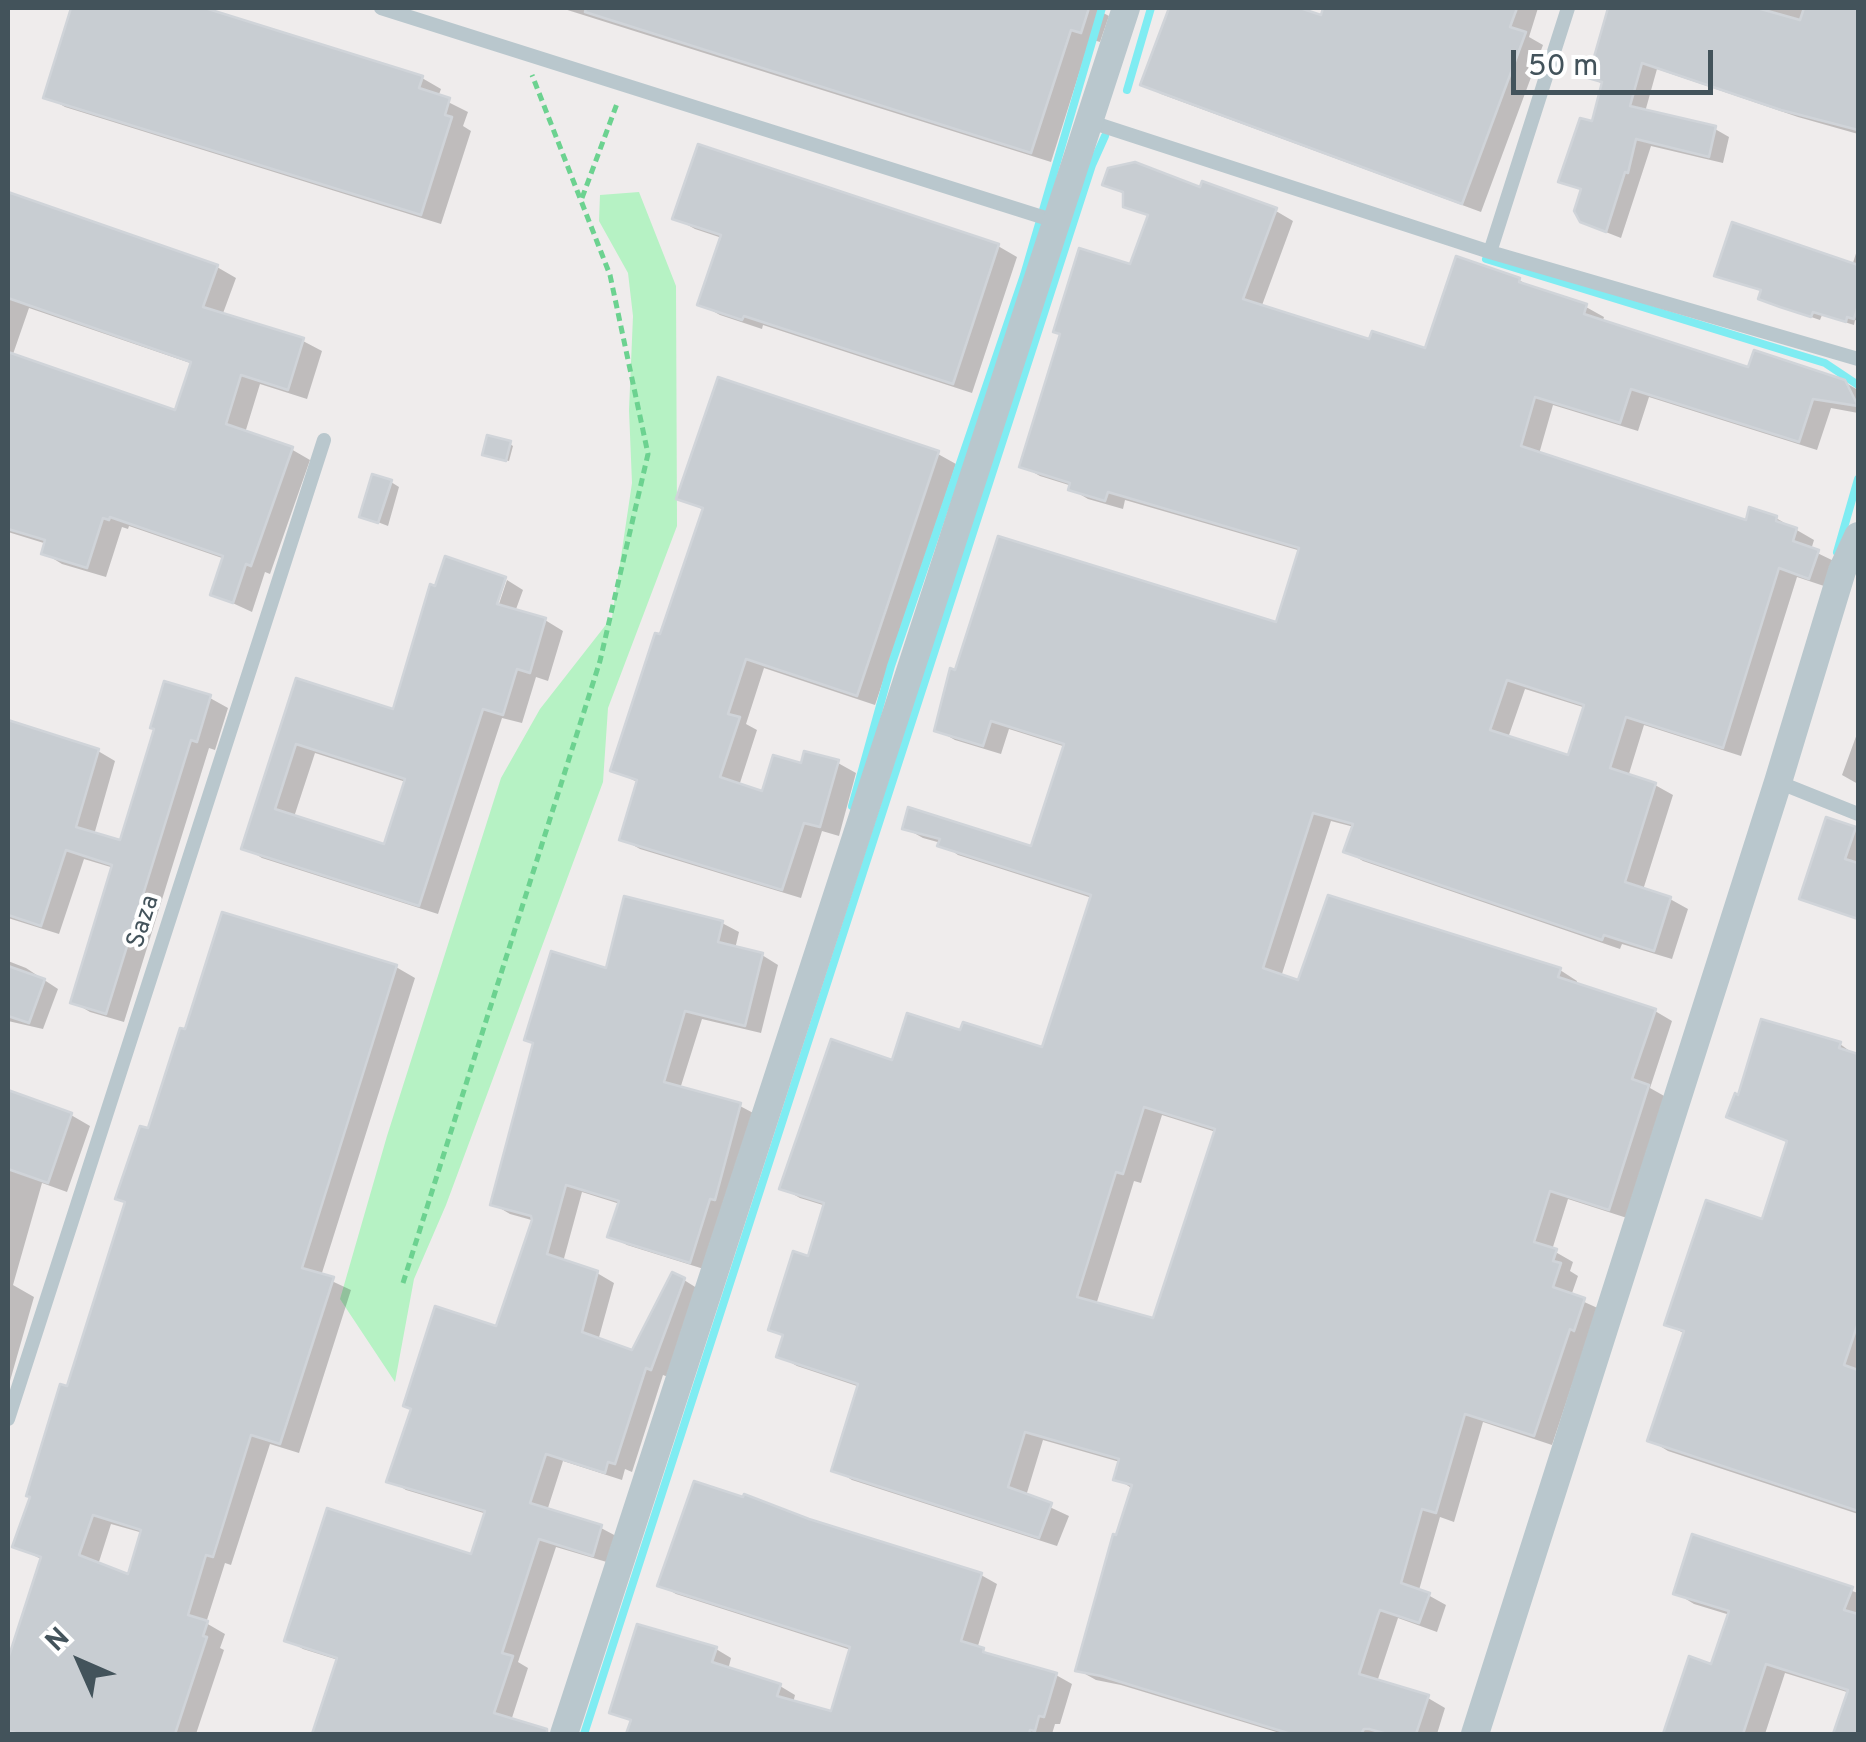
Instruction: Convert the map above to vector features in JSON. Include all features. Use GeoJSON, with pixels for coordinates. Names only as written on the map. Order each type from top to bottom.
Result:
{"type":"FeatureCollection","features":[{"type":"Feature","properties":{"kind":"street"},"geometry":{"type":"LineString","coordinates":[[564,1734],[1126,8]]}},
{"type":"Feature","properties":{"kind":"street"},"geometry":{"type":"LineString","coordinates":[[1475,1734],[1778,782],[1850,573],[1858,536]]}},
{"type":"Feature","properties":{"kind":"lane"},"geometry":{"type":"LineString","coordinates":[[384,8],[1059,222]]}},
{"type":"Feature","properties":{"kind":"lane"},"geometry":{"type":"LineString","coordinates":[[384,8],[1059,222]]}},
{"type":"Feature","properties":{"kind":"lane"},"geometry":{"type":"LineString","coordinates":[[1490,252],[1568,8]]}},
{"type":"Feature","properties":{"kind":"lane"},"geometry":{"type":"LineString","coordinates":[[1091,122],[1490,252],[1858,359]]}},
{"type":"Feature","properties":{"kind":"lane","name":"Saza"},"geometry":{"type":"LineString","coordinates":[[8,1419],[324,440]]}},
{"type":"Feature","properties":{"kind":"lane"},"geometry":{"type":"LineString","coordinates":[[1778,782],[1858,814]]}},
{"type":"Feature","properties":{"kind":"path"},"geometry":{"type":"LineString","coordinates":[[404,1283],[600,661],[648,454],[610,275],[524,53]]}},
{"type":"Feature","properties":{"kind":"path"},"geometry":{"type":"LineString","coordinates":[[581,201],[623,86]]}},
{"type":"Feature","properties":{"kind":"green space"},"geometry":{"type":"Polygon","coordinates":[[[639,192],[676,286],[677,526],[608,708],[603,782],[446,1205],[414,1279],[395,1382],[340,1299],[387,1136],[501,778],[540,709],[612,617],[632,483],[629,410],[633,316],[628,273],[599,221],[600,195],[639,192]]]}},
{"type":"Feature","properties":{"kind":"building"},"geometry":{"type":"Polygon","coordinates":[[[71,8],[205,8],[423,76],[419,88],[450,98],[445,115],[452,117],[421,215],[43,98],[71,8]]]}},
{"type":"Feature","properties":{"kind":"building"},"geometry":{"type":"Polygon","coordinates":[[[586,8],[1089,8],[1081,33],[1071,30],[1031,153],[585,12],[586,8]]]}},
{"type":"Feature","properties":{"kind":"building"},"geometry":{"type":"Polygon","coordinates":[[[1169,8],[1300,8],[1321,15],[1323,8],[1517,8],[1510,27],[1526,32],[1462,204],[1140,85],[1169,8]]]}},
{"type":"Feature","properties":{"kind":"building"},"geometry":{"type":"Polygon","coordinates":[[[1608,8],[1757,8],[1800,20],[1804,8],[1858,8],[1858,130],[1781,110],[1642,63],[1630,106],[1716,126],[1709,157],[1636,139],[1606,232],[1580,222],[1574,211],[1581,189],[1558,182],[1580,118],[1592,121],[1602,82],[1588,78],[1608,8]]]}},
{"type":"Feature","properties":{"kind":"building"},"geometry":{"type":"Polygon","coordinates":[[[698,144],[999,244],[953,384],[744,316],[742,320],[697,305],[721,235],[672,219],[698,144]]]}},
{"type":"Feature","properties":{"kind":"building"},"geometry":{"type":"Polygon","coordinates":[[[1135,162],[1200,187],[1202,181],[1277,208],[1243,299],[1369,339],[1372,331],[1425,348],[1456,256],[1587,304],[1584,314],[1748,367],[1754,350],[1845,380],[1858,406],[1813,399],[1799,442],[1631,389],[1620,423],[1535,397],[1521,446],[1746,520],[1749,507],[1777,516],[1776,521],[1797,528],[1793,541],[1819,550],[1809,579],[1779,568],[1723,748],[1626,717],[1610,768],[1656,783],[1625,882],[1671,897],[1654,951],[1604,935],[1602,940],[1343,852],[1353,824],[1313,813],[1263,968],[1298,980],[1328,895],[1561,968],[1558,977],[1656,1009],[1632,1079],[1649,1085],[1609,1210],[1550,1191],[1534,1242],[1557,1249],[1553,1261],[1561,1263],[1553,1287],[1585,1298],[1574,1331],[1570,1329],[1534,1436],[1465,1414],[1436,1513],[1422,1509],[1401,1583],[1430,1593],[1419,1623],[1380,1610],[1378,1615],[1359,1674],[1429,1695],[1416,1734],[1364,1729],[1361,1734],[1291,1734],[1075,1671],[1113,1534],[1116,1535],[1132,1485],[1113,1480],[1119,1459],[1025,1432],[1008,1487],[1052,1503],[1039,1538],[831,1471],[858,1384],[776,1357],[783,1335],[768,1330],[793,1251],[808,1256],[824,1203],[779,1189],[831,1039],[892,1060],[907,1013],[960,1030],[963,1022],[1042,1047],[1091,895],[937,846],[940,839],[902,829],[908,807],[1031,846],[1064,744],[991,721],[983,746],[934,731],[950,668],[955,670],[998,536],[1276,622],[1299,548],[1108,492],[1105,501],[1068,490],[1070,483],[1019,467],[1060,334],[1053,332],[1079,248],[1130,264],[1148,215],[1123,207],[1123,192],[1102,185],[1108,168],[1135,162]],[[1507,680],[1490,730],[1568,755],[1584,705],[1507,680]],[[1144,1107],[1123,1174],[1116,1172],[1077,1297],[1153,1318],[1215,1129],[1144,1107]]]}},
{"type":"Feature","properties":{"kind":"building"},"geometry":{"type":"Polygon","coordinates":[[[8,192],[218,265],[203,307],[304,338],[288,390],[241,375],[226,424],[293,447],[251,566],[246,564],[233,603],[210,595],[223,556],[110,517],[103,518],[87,568],[41,554],[45,540],[8,529],[8,352],[175,410],[191,362],[8,298],[8,192]]]}},
{"type":"Feature","properties":{"kind":"building"},"geometry":{"type":"Polygon","coordinates":[[[1732,222],[1858,265],[1854,319],[1847,317],[1846,322],[1813,312],[1811,317],[1758,299],[1761,290],[1714,276],[1732,222]]]}},
{"type":"Feature","properties":{"kind":"building"},"geometry":{"type":"Polygon","coordinates":[[[718,377],[939,451],[857,696],[746,659],[728,714],[740,717],[720,777],[762,791],[773,755],[801,763],[804,751],[839,760],[820,827],[804,823],[782,890],[619,840],[637,780],[610,771],[655,633],[660,634],[703,508],[676,499],[718,377]]]}},
{"type":"Feature","properties":{"kind":"building"},"geometry":{"type":"Polygon","coordinates":[[[487,435],[511,441],[506,461],[482,455],[487,435]]]}},
{"type":"Feature","properties":{"kind":"building"},"geometry":{"type":"Polygon","coordinates":[[[372,474],[392,480],[378,523],[359,517],[372,474]]]}},
{"type":"Feature","properties":{"kind":"building"},"geometry":{"type":"Polygon","coordinates":[[[445,556],[506,577],[497,604],[546,618],[530,673],[517,669],[503,715],[483,709],[419,906],[241,849],[296,678],[393,709],[430,584],[435,586],[445,556]],[[296,744],[275,809],[384,844],[405,779],[296,744]]]}},
{"type":"Feature","properties":{"kind":"building"},"geometry":{"type":"Polygon","coordinates":[[[164,681],[211,695],[197,742],[191,740],[106,1014],[70,1003],[112,865],[66,850],[41,926],[8,915],[8,720],[99,749],[76,827],[120,840],[154,729],[150,728],[164,681]]]}},
{"type":"Feature","properties":{"kind":"building"},"geometry":{"type":"Polygon","coordinates":[[[1826,817],[1856,827],[1845,859],[1858,863],[1858,919],[1799,899],[1826,817]]]}},
{"type":"Feature","properties":{"kind":"building"},"geometry":{"type":"Polygon","coordinates":[[[624,896],[723,921],[718,942],[763,953],[745,1026],[685,1011],[664,1082],[741,1103],[715,1200],[710,1199],[690,1263],[607,1237],[619,1201],[566,1185],[547,1254],[598,1271],[582,1332],[632,1350],[672,1272],[685,1278],[651,1370],[646,1368],[615,1464],[608,1462],[605,1473],[546,1454],[530,1503],[602,1525],[593,1556],[539,1539],[502,1653],[513,1656],[494,1713],[547,1729],[547,1734],[312,1734],[337,1658],[284,1641],[327,1508],[471,1554],[485,1511],[386,1482],[411,1409],[403,1406],[435,1306],[496,1326],[532,1220],[531,1216],[490,1205],[533,1043],[524,1040],[551,951],[606,968],[624,896]]]}},
{"type":"Feature","properties":{"kind":"building"},"geometry":{"type":"Polygon","coordinates":[[[222,912],[397,965],[302,1268],[334,1277],[280,1444],[251,1435],[213,1557],[206,1555],[188,1615],[208,1621],[203,1636],[207,1637],[175,1734],[19,1734],[8,1731],[8,1659],[41,1557],[12,1547],[30,1497],[26,1496],[60,1384],[67,1386],[125,1202],[115,1199],[140,1126],[148,1128],[180,1028],[185,1029],[222,912]],[[93,1515],[79,1555],[128,1574],[141,1530],[93,1515]]]}},
{"type":"Feature","properties":{"kind":"building"},"geometry":{"type":"Polygon","coordinates":[[[8,966],[45,979],[29,1023],[8,1016],[8,966]]]}},
{"type":"Feature","properties":{"kind":"building"},"geometry":{"type":"Polygon","coordinates":[[[1761,1019],[1841,1042],[1839,1048],[1858,1054],[1858,1323],[1844,1365],[1858,1370],[1858,1511],[1647,1441],[1684,1331],[1664,1325],[1706,1200],[1762,1219],[1787,1141],[1726,1117],[1735,1093],[1738,1095],[1761,1019]]]}},
{"type":"Feature","properties":{"kind":"building"},"geometry":{"type":"Polygon","coordinates":[[[8,1090],[72,1113],[48,1183],[8,1169],[8,1090]]]}},
{"type":"Feature","properties":{"kind":"building"},"geometry":{"type":"Polygon","coordinates":[[[694,1481],[982,1573],[961,1641],[984,1648],[983,1652],[1057,1673],[1044,1717],[1039,1716],[1035,1731],[626,1734],[631,1720],[609,1713],[637,1624],[717,1647],[712,1662],[781,1684],[777,1696],[831,1711],[850,1647],[657,1586],[694,1481]]]}},
{"type":"Feature","properties":{"kind":"building"},"geometry":{"type":"Polygon","coordinates":[[[1692,1534],[1853,1587],[1844,1610],[1858,1614],[1858,1734],[1833,1734],[1848,1690],[1766,1664],[1743,1734],[1663,1734],[1689,1656],[1711,1664],[1729,1611],[1673,1594],[1692,1534]]]}},
{"type":"Feature","properties":{"kind":"waterway"},"geometry":{"type":"LineString","coordinates":[[852,806],[891,666],[1024,275],[1102,8]]}},
{"type":"Feature","properties":{"kind":"waterway"},"geometry":{"type":"LineString","coordinates":[[1127,90],[1151,8]]}},
{"type":"Feature","properties":{"kind":"waterway"},"geometry":{"type":"LineString","coordinates":[[584,1734],[1092,165],[1105,136]]}},
{"type":"Feature","properties":{"kind":"waterway"},"geometry":{"type":"LineString","coordinates":[[1486,259],[1825,363],[1858,385]]}},
{"type":"Feature","properties":{"kind":"waterway"},"geometry":{"type":"LineString","coordinates":[[1837,552],[1858,479]]}}]}
